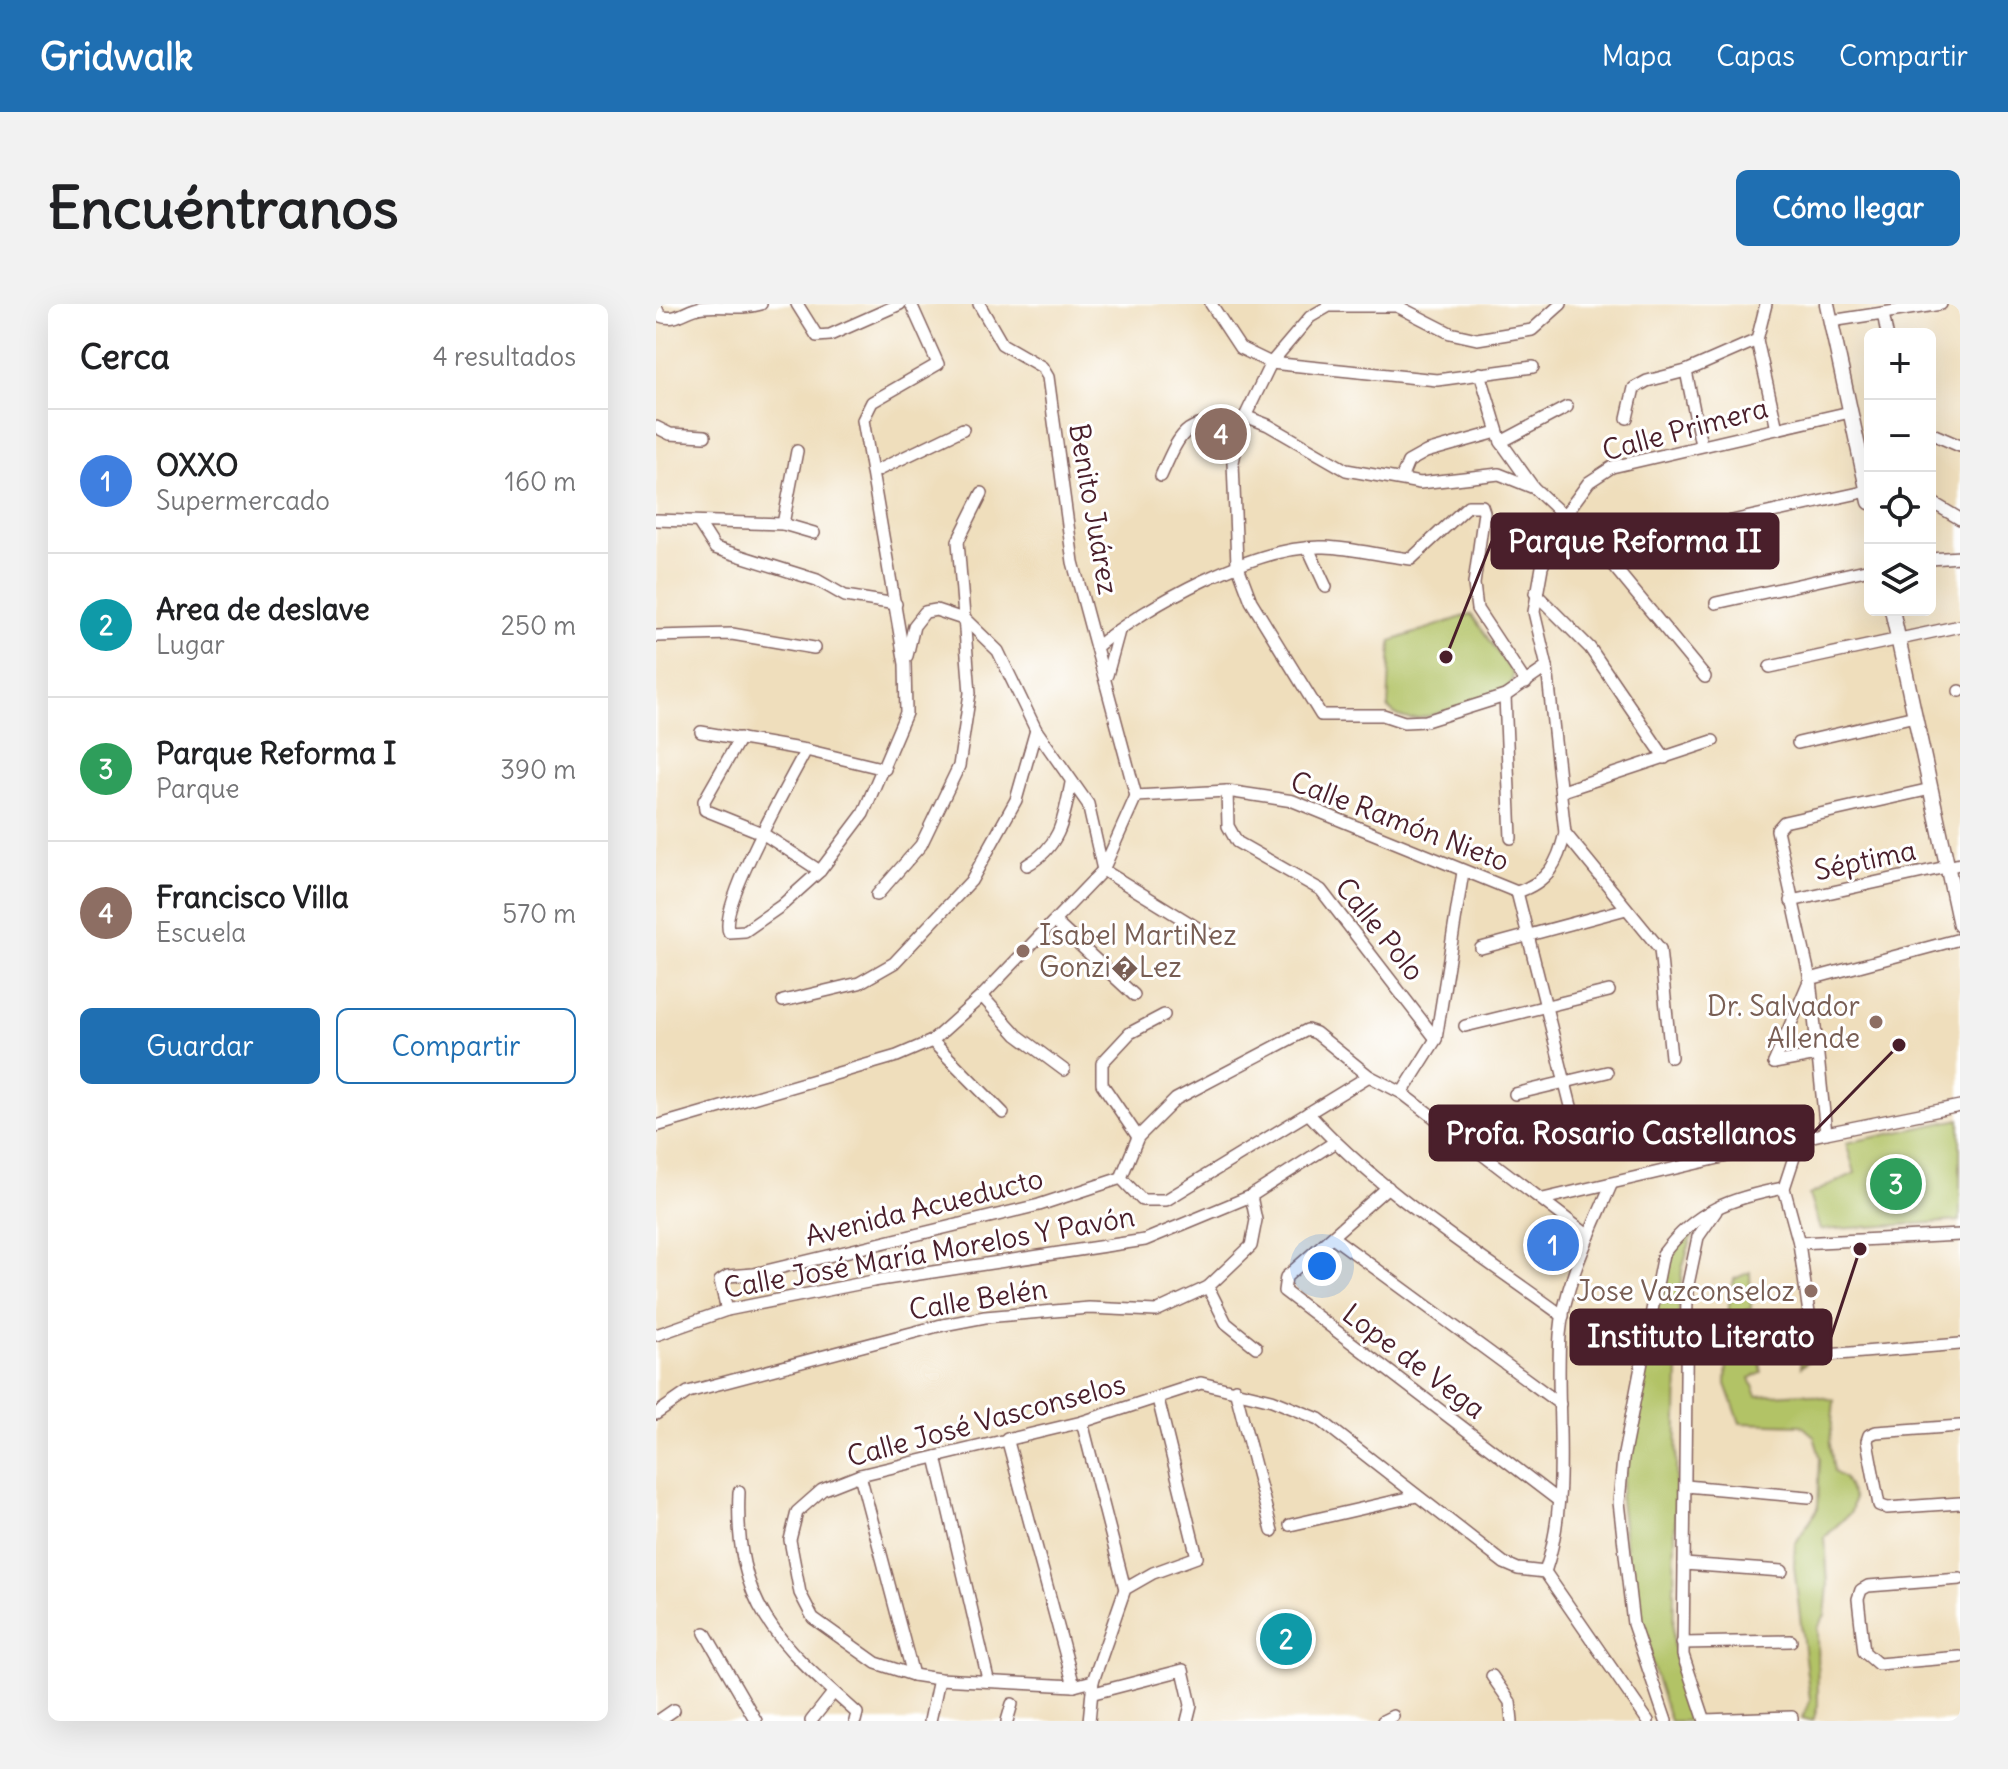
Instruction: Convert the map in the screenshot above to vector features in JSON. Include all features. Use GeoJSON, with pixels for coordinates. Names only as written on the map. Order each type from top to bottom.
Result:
{"type":"FeatureCollection","features":[{"type":"Feature","properties":{"kind":"main road"},"geometry":{"type":"LineString","coordinates":[[1827,304],[1850,412],[1864,460]]}},
{"type":"Feature","properties":{"kind":"main road"},"geometry":{"type":"LineString","coordinates":[[1893,616],[1931,789],[1954,865],[1960,925]]}},
{"type":"Feature","properties":{"kind":"street"},"geometry":{"type":"LineString","coordinates":[[656,307],[660,316],[671,320],[701,307],[761,304]]}},
{"type":"Feature","properties":{"kind":"street"},"geometry":{"type":"LineString","coordinates":[[797,304],[817,336],[830,335],[875,310],[900,304]]}},
{"type":"Feature","properties":{"kind":"street"},"geometry":{"type":"LineString","coordinates":[[806,750],[762,833],[726,917],[729,932],[745,931],[800,893],[820,871],[863,814],[885,769],[906,713],[905,664],[863,420],[865,408],[938,364],[911,304]]}},
{"type":"Feature","properties":{"kind":"street","name":"Benito Juárez"},"geometry":{"type":"LineString","coordinates":[[979,304],[1002,344],[1042,367],[1048,377],[1073,562],[1136,796]]}},
{"type":"Feature","properties":{"kind":"street"},"geometry":{"type":"LineString","coordinates":[[1211,304],[1240,348],[1271,363],[1437,380],[1533,367]]}},
{"type":"Feature","properties":{"kind":"street"},"geometry":{"type":"LineString","coordinates":[[1309,304],[1310,317]]}},
{"type":"Feature","properties":{"kind":"street"},"geometry":{"type":"LineString","coordinates":[[1547,667],[1505,696],[1419,722],[1404,722],[1383,715],[1321,715],[1251,601],[1237,564],[1233,462],[1243,420],[1271,363],[1310,317],[1329,306],[1397,305],[1450,333],[1477,339],[1532,330],[1555,313],[1561,304]]}},
{"type":"Feature","properties":{"kind":"street"},"geometry":{"type":"LineString","coordinates":[[1766,304],[1757,340],[1777,429]]}},
{"type":"Feature","properties":{"kind":"street"},"geometry":{"type":"LineString","coordinates":[[1831,321],[1883,313],[1898,307],[1941,304]]}},
{"type":"Feature","properties":{"kind":"street"},"geometry":{"type":"LineString","coordinates":[[1883,313],[1886,328]]}},
{"type":"Feature","properties":{"kind":"street"},"geometry":{"type":"LineString","coordinates":[[1627,418],[1634,388],[1647,381],[1686,371],[1757,340]]}},
{"type":"Feature","properties":{"kind":"street"},"geometry":{"type":"LineString","coordinates":[[1686,371],[1701,445]]}},
{"type":"Feature","properties":{"kind":"street"},"geometry":{"type":"LineString","coordinates":[[1480,373],[1499,437],[1534,488],[1566,514],[1705,677]]}},
{"type":"Feature","properties":{"kind":"street"},"geometry":{"type":"LineString","coordinates":[[1401,479],[1408,462],[1426,452],[1499,437],[1567,407]]}},
{"type":"Feature","properties":{"kind":"street","name":"Calle Primera"},"geometry":{"type":"LineString","coordinates":[[1565,833],[1547,667],[1537,633],[1535,593],[1566,514],[1589,482],[1612,467],[1850,412]]}},
{"type":"Feature","properties":{"kind":"street"},"geometry":{"type":"LineString","coordinates":[[1161,476],[1187,429],[1203,422],[1243,420],[1268,425],[1346,470],[1420,483],[1499,474],[1534,488]]}},
{"type":"Feature","properties":{"kind":"street"},"geometry":{"type":"LineString","coordinates":[[656,427],[670,434],[705,436]]}},
{"type":"Feature","properties":{"kind":"street"},"geometry":{"type":"LineString","coordinates":[[874,472],[963,429]]}},
{"type":"Feature","properties":{"kind":"street"},"geometry":{"type":"LineString","coordinates":[[1936,436],[1960,446]]}},
{"type":"Feature","properties":{"kind":"street"},"geometry":{"type":"LineString","coordinates":[[783,524],[797,451]]}},
{"type":"Feature","properties":{"kind":"street"},"geometry":{"type":"LineString","coordinates":[[877,895],[921,845],[959,766],[970,693],[958,541],[982,493]]}},
{"type":"Feature","properties":{"kind":"street"},"geometry":{"type":"LineString","coordinates":[[1664,536],[1864,497]]}},
{"type":"Feature","properties":{"kind":"street"},"geometry":{"type":"LineString","coordinates":[[1936,505],[1960,519]]}},
{"type":"Feature","properties":{"kind":"street"},"geometry":{"type":"LineString","coordinates":[[1096,647],[1121,627],[1237,564],[1324,547],[1411,559],[1468,506],[1482,506],[1474,584],[1477,609],[1526,683]]}},
{"type":"Feature","properties":{"kind":"street"},"geometry":{"type":"LineString","coordinates":[[656,520],[783,524],[814,533]]}},
{"type":"Feature","properties":{"kind":"street"},"geometry":{"type":"LineString","coordinates":[[699,523],[715,548],[817,580],[845,596],[896,604]]}},
{"type":"Feature","properties":{"kind":"street"},"geometry":{"type":"LineString","coordinates":[[1308,548],[1326,587]]}},
{"type":"Feature","properties":{"kind":"street"},"geometry":{"type":"LineString","coordinates":[[1936,559],[1960,557]]}},
{"type":"Feature","properties":{"kind":"street"},"geometry":{"type":"LineString","coordinates":[[1716,603],[1864,570]]}},
{"type":"Feature","properties":{"kind":"street"},"geometry":{"type":"LineString","coordinates":[[1535,593],[1590,648],[1665,758]]}},
{"type":"Feature","properties":{"kind":"street"},"geometry":{"type":"LineString","coordinates":[[905,664],[914,626],[925,612],[936,610],[966,620],[998,651],[1036,730],[1088,804],[1103,870],[1217,940]]}},
{"type":"Feature","properties":{"kind":"street"},"geometry":{"type":"LineString","coordinates":[[1770,667],[1899,642],[1960,626]]}},
{"type":"Feature","properties":{"kind":"street"},"geometry":{"type":"LineString","coordinates":[[1106,681],[1112,646],[1121,627]]}},
{"type":"Feature","properties":{"kind":"street"},"geometry":{"type":"LineString","coordinates":[[656,636],[732,634],[814,648]]}},
{"type":"Feature","properties":{"kind":"street"},"geometry":{"type":"LineString","coordinates":[[1505,696],[1511,838]]}},
{"type":"Feature","properties":{"kind":"street"},"geometry":{"type":"LineString","coordinates":[[1798,743],[1915,716]]}},
{"type":"Feature","properties":{"kind":"street"},"geometry":{"type":"LineString","coordinates":[[783,1001],[859,983],[894,963],[971,881],[1016,800],[1036,730]]}},
{"type":"Feature","properties":{"kind":"street"},"geometry":{"type":"LineString","coordinates":[[701,732],[806,750],[885,769]]}},
{"type":"Feature","properties":{"kind":"street"},"geometry":{"type":"LineString","coordinates":[[740,738],[703,806],[705,810],[762,833],[820,871]]}},
{"type":"Feature","properties":{"kind":"street"},"geometry":{"type":"LineString","coordinates":[[1562,791],[1713,741]]}},
{"type":"Feature","properties":{"kind":"street"},"geometry":{"type":"LineString","coordinates":[[1027,865],[1047,854],[1064,818],[1071,783]]}},
{"type":"Feature","properties":{"kind":"street"},"geometry":{"type":"LineString","coordinates":[[1826,1133],[1810,979],[1791,901],[1779,825],[1931,789]]}},
{"type":"Feature","properties":{"kind":"street","name":"Calle Ramón Nieto"},"geometry":{"type":"LineString","coordinates":[[1136,796],[1227,791],[1293,801],[1517,892],[1535,887],[1547,877],[1560,854],[1565,833]]}},
{"type":"Feature","properties":{"kind":"street","name":"Calle Polo"},"geometry":{"type":"LineString","coordinates":[[1227,791],[1228,826],[1237,842],[1321,890],[1436,1039]]}},
{"type":"Feature","properties":{"kind":"street"},"geometry":{"type":"LineString","coordinates":[[656,1126],[897,1056],[932,1041],[982,996],[1103,870],[1136,796]]}},
{"type":"Feature","properties":{"kind":"street"},"geometry":{"type":"LineString","coordinates":[[1565,833],[1660,949],[1671,1057]]}},
{"type":"Feature","properties":{"kind":"street","name":"Séptima"},"geometry":{"type":"LineString","coordinates":[[1791,901],[1954,865]]}},
{"type":"Feature","properties":{"kind":"street"},"geometry":{"type":"LineString","coordinates":[[1402,1093],[1436,1039],[1463,872]]}},
{"type":"Feature","properties":{"kind":"street"},"geometry":{"type":"LineString","coordinates":[[1517,892],[1578,1134]]}},
{"type":"Feature","properties":{"kind":"street"},"geometry":{"type":"LineString","coordinates":[[1481,948],[1626,909]]}},
{"type":"Feature","properties":{"kind":"street"},"geometry":{"type":"LineString","coordinates":[[1055,922],[1134,995]]}},
{"type":"Feature","properties":{"kind":"street"},"geometry":{"type":"LineString","coordinates":[[1810,979],[1960,939]]}},
{"type":"Feature","properties":{"kind":"street"},"geometry":{"type":"LineString","coordinates":[[1810,979],[1774,1063],[1817,1055]]}},
{"type":"Feature","properties":{"kind":"street"},"geometry":{"type":"LineString","coordinates":[[1465,1026],[1609,991]]}},
{"type":"Feature","properties":{"kind":"street"},"geometry":{"type":"LineString","coordinates":[[982,996],[1017,1035],[1064,1070]]}},
{"type":"Feature","properties":{"kind":"street"},"geometry":{"type":"LineString","coordinates":[[1138,1137],[1102,1084],[1102,1063],[1130,1033],[1164,1015]]}},
{"type":"Feature","properties":{"kind":"street"},"geometry":{"type":"LineString","coordinates":[[1369,1076],[1166,1200],[1142,1200],[1121,1178],[1138,1137],[1176,1099],[1307,1030],[1316,1033],[1369,1076],[1402,1093],[1589,1236]]}},
{"type":"Feature","properties":{"kind":"street"},"geometry":{"type":"LineString","coordinates":[[932,1041],[1003,1113]]}},
{"type":"Feature","properties":{"kind":"street"},"geometry":{"type":"LineString","coordinates":[[1515,1094],[1607,1072]]}},
{"type":"Feature","properties":{"kind":"street"},"geometry":{"type":"LineString","coordinates":[[1543,1199],[1826,1133],[1960,1106]]}},
{"type":"Feature","properties":{"kind":"street"},"geometry":{"type":"LineString","coordinates":[[1308,1113],[1335,1142],[1388,1187],[1563,1316]]}},
{"type":"Feature","properties":{"kind":"street"},"geometry":{"type":"LineString","coordinates":[[1800,1139],[1784,1188],[1799,1243],[1815,1356],[1960,1344]]}},
{"type":"Feature","properties":{"kind":"street","name":"Calle José María Morelos Y Pavón"},"geometry":{"type":"LineString","coordinates":[[656,1335],[727,1310],[873,1281],[1145,1240],[1251,1196],[1335,1142]]}},
{"type":"Feature","properties":{"kind":"street","name":"Avenida Acueducto"},"geometry":{"type":"LineString","coordinates":[[727,1310],[720,1281],[728,1276],[754,1274],[1039,1205],[1121,1178]]}},
{"type":"Feature","properties":{"kind":"street"},"geometry":{"type":"LineString","coordinates":[[1611,1185],[1589,1236],[1563,1316],[1559,1501],[1552,1550],[1545,1572],[1648,1721]]}},
{"type":"Feature","properties":{"kind":"street","name":"Lope de Vega"},"geometry":{"type":"LineString","coordinates":[[1388,1187],[1334,1238],[1286,1277],[1284,1291],[1559,1501]]}},
{"type":"Feature","properties":{"kind":"street"},"geometry":{"type":"LineString","coordinates":[[1666,1721],[1633,1624],[1619,1502],[1623,1459],[1663,1254],[1683,1228],[1718,1207],[1750,1194],[1784,1188]]}},
{"type":"Feature","properties":{"kind":"street","name":"Calle Belén"},"geometry":{"type":"LineString","coordinates":[[656,1414],[688,1392],[938,1326],[985,1317],[1089,1308],[1156,1311],[1208,1287],[1251,1246],[1256,1220],[1251,1196]]}},
{"type":"Feature","properties":{"kind":"street"},"geometry":{"type":"LineString","coordinates":[[1718,1207],[1698,1237],[1690,1264],[1683,1655],[1705,1720],[1792,1717],[1792,1721]]}},
{"type":"Feature","properties":{"kind":"street"},"geometry":{"type":"LineString","coordinates":[[1799,1243],[1960,1235]]}},
{"type":"Feature","properties":{"kind":"street"},"geometry":{"type":"LineString","coordinates":[[1334,1238],[1560,1404]]}},
{"type":"Feature","properties":{"kind":"street"},"geometry":{"type":"LineString","coordinates":[[1208,1287],[1226,1323],[1256,1347]]}},
{"type":"Feature","properties":{"kind":"street","name":"Calle José Vasconselos"},"geometry":{"type":"LineString","coordinates":[[1187,1721],[1191,1705],[1183,1670],[1094,1687],[988,1679],[939,1679],[913,1675],[876,1663],[813,1618],[800,1593],[790,1540],[797,1512],[822,1490],[860,1475],[1082,1422],[1201,1383],[1235,1389],[1319,1419],[1504,1563],[1518,1569],[1545,1572]]}},
{"type":"Feature","properties":{"kind":"street"},"geometry":{"type":"LineString","coordinates":[[1235,1389],[1272,1531]]}},
{"type":"Feature","properties":{"kind":"street"},"geometry":{"type":"LineString","coordinates":[[1125,1589],[1153,1573],[1197,1557],[1158,1399]]}},
{"type":"Feature","properties":{"kind":"street"},"geometry":{"type":"LineString","coordinates":[[1082,1422],[1125,1589],[1094,1687],[1089,1721]]}},
{"type":"Feature","properties":{"kind":"street"},"geometry":{"type":"LineString","coordinates":[[1960,1426],[1876,1432],[1869,1435],[1867,1441],[1879,1505],[1887,1508],[1960,1503]]}},
{"type":"Feature","properties":{"kind":"street"},"geometry":{"type":"LineString","coordinates":[[1007,1438],[1074,1686]]}},
{"type":"Feature","properties":{"kind":"street"},"geometry":{"type":"LineString","coordinates":[[936,1457],[988,1679]]}},
{"type":"Feature","properties":{"kind":"street"},"geometry":{"type":"LineString","coordinates":[[860,1475],[913,1675]]}},
{"type":"Feature","properties":{"kind":"street"},"geometry":{"type":"LineString","coordinates":[[1686,1486],[1809,1497]]}},
{"type":"Feature","properties":{"kind":"street"},"geometry":{"type":"LineString","coordinates":[[739,1492],[737,1538],[750,1593],[775,1635],[856,1717]]}},
{"type":"Feature","properties":{"kind":"street"},"geometry":{"type":"LineString","coordinates":[[1290,1525],[1417,1496]]}},
{"type":"Feature","properties":{"kind":"street"},"geometry":{"type":"LineString","coordinates":[[1684,1564],[1782,1571]]}},
{"type":"Feature","properties":{"kind":"street"},"geometry":{"type":"LineString","coordinates":[[1960,1579],[1868,1586],[1861,1590],[1858,1599],[1864,1652],[1869,1659],[1878,1664],[1960,1657]]}},
{"type":"Feature","properties":{"kind":"street"},"geometry":{"type":"LineString","coordinates":[[705,1633],[756,1721]]}},
{"type":"Feature","properties":{"kind":"street"},"geometry":{"type":"LineString","coordinates":[[1682,1643],[1791,1641]]}},
{"type":"Feature","properties":{"kind":"street"},"geometry":{"type":"LineString","coordinates":[[1492,1676],[1510,1702],[1512,1721]]}},
{"type":"Feature","properties":{"kind":"street"},"geometry":{"type":"LineString","coordinates":[[930,1721],[939,1679]]}},
{"type":"Feature","properties":{"kind":"street"},"geometry":{"type":"LineString","coordinates":[[811,1721],[833,1693]]}},
{"type":"Feature","properties":{"kind":"street"},"geometry":{"type":"LineString","coordinates":[[1007,1721],[1012,1704]]}},
{"type":"Feature","properties":{"kind":"street"},"geometry":{"type":"LineString","coordinates":[[658,1721],[674,1710]]}},
{"type":"Feature","properties":{"kind":"green space"},"geometry":{"type":"Polygon","coordinates":[[[1471,614],[1513,674],[1511,685],[1478,700],[1420,718],[1405,718],[1390,710],[1391,641],[1471,614]]]}},
{"type":"Feature","properties":{"kind":"green space"},"geometry":{"type":"Polygon","coordinates":[[[1960,1119],[1960,1221],[1820,1230],[1809,1195],[1855,1173],[1846,1143],[1960,1119]]]}},
{"type":"Feature","properties":{"kind":"green space"},"geometry":{"type":"Polygon","coordinates":[[[1695,1227],[1682,1268],[1679,1306],[1673,1644],[1679,1679],[1696,1721],[1670,1721],[1632,1602],[1620,1499],[1668,1256],[1681,1235],[1695,1227]]]}},
{"type":"Feature","properties":{"kind":"green space"},"geometry":{"type":"Polygon","coordinates":[[[1750,1272],[1751,1309],[1746,1310],[1753,1362],[1760,1361],[1762,1373],[1750,1378],[1757,1396],[1803,1393],[1834,1400],[1830,1444],[1834,1472],[1844,1478],[1854,1499],[1851,1512],[1825,1537],[1828,1586],[1825,1615],[1817,1628],[1818,1705],[1813,1721],[1802,1718],[1810,1700],[1794,1566],[1795,1544],[1818,1508],[1820,1457],[1814,1436],[1801,1425],[1740,1423],[1726,1384],[1729,1305],[1734,1279],[1750,1272]]]}},
{"type":"Feature","properties":{"kind":"green space"},"geometry":{"type":"Polygon","coordinates":[[[1805,1308],[1814,1356],[1801,1367],[1792,1311],[1805,1308]]]}},
{"type":"Feature","properties":{"kind":"place","name":"Francisco Villa"},"geometry":{"type":"Point","coordinates":[1221,434]}},
{"type":"Feature","properties":{"kind":"place","name":"Parque Reforma II"},"geometry":{"type":"Point","coordinates":[1446,657]}},
{"type":"Feature","properties":{"kind":"place","name":"Isabel MartiNez Gonzi�Lez"},"geometry":{"type":"Point","coordinates":[1023,951]}},
{"type":"Feature","properties":{"kind":"place","name":"Dr. Salvador Allende"},"geometry":{"type":"Point","coordinates":[1876,1022]}},
{"type":"Feature","properties":{"kind":"place","name":"Profa. Rosario Castellanos"},"geometry":{"type":"Point","coordinates":[1899,1045]}},
{"type":"Feature","properties":{"kind":"place","name":"Parque Reforma I"},"geometry":{"type":"Point","coordinates":[1896,1184]}},
{"type":"Feature","properties":{"kind":"place","name":"OXXO"},"geometry":{"type":"Point","coordinates":[1553,1245]}},
{"type":"Feature","properties":{"kind":"place","name":"Instituto Literato"},"geometry":{"type":"Point","coordinates":[1860,1249]}},
{"type":"Feature","properties":{"kind":"place","name":"Jose Vazconseloz"},"geometry":{"type":"Point","coordinates":[1811,1291]}},
{"type":"Feature","properties":{"kind":"place","name":"Area de deslave"},"geometry":{"type":"Point","coordinates":[1286,1639]}}]}
